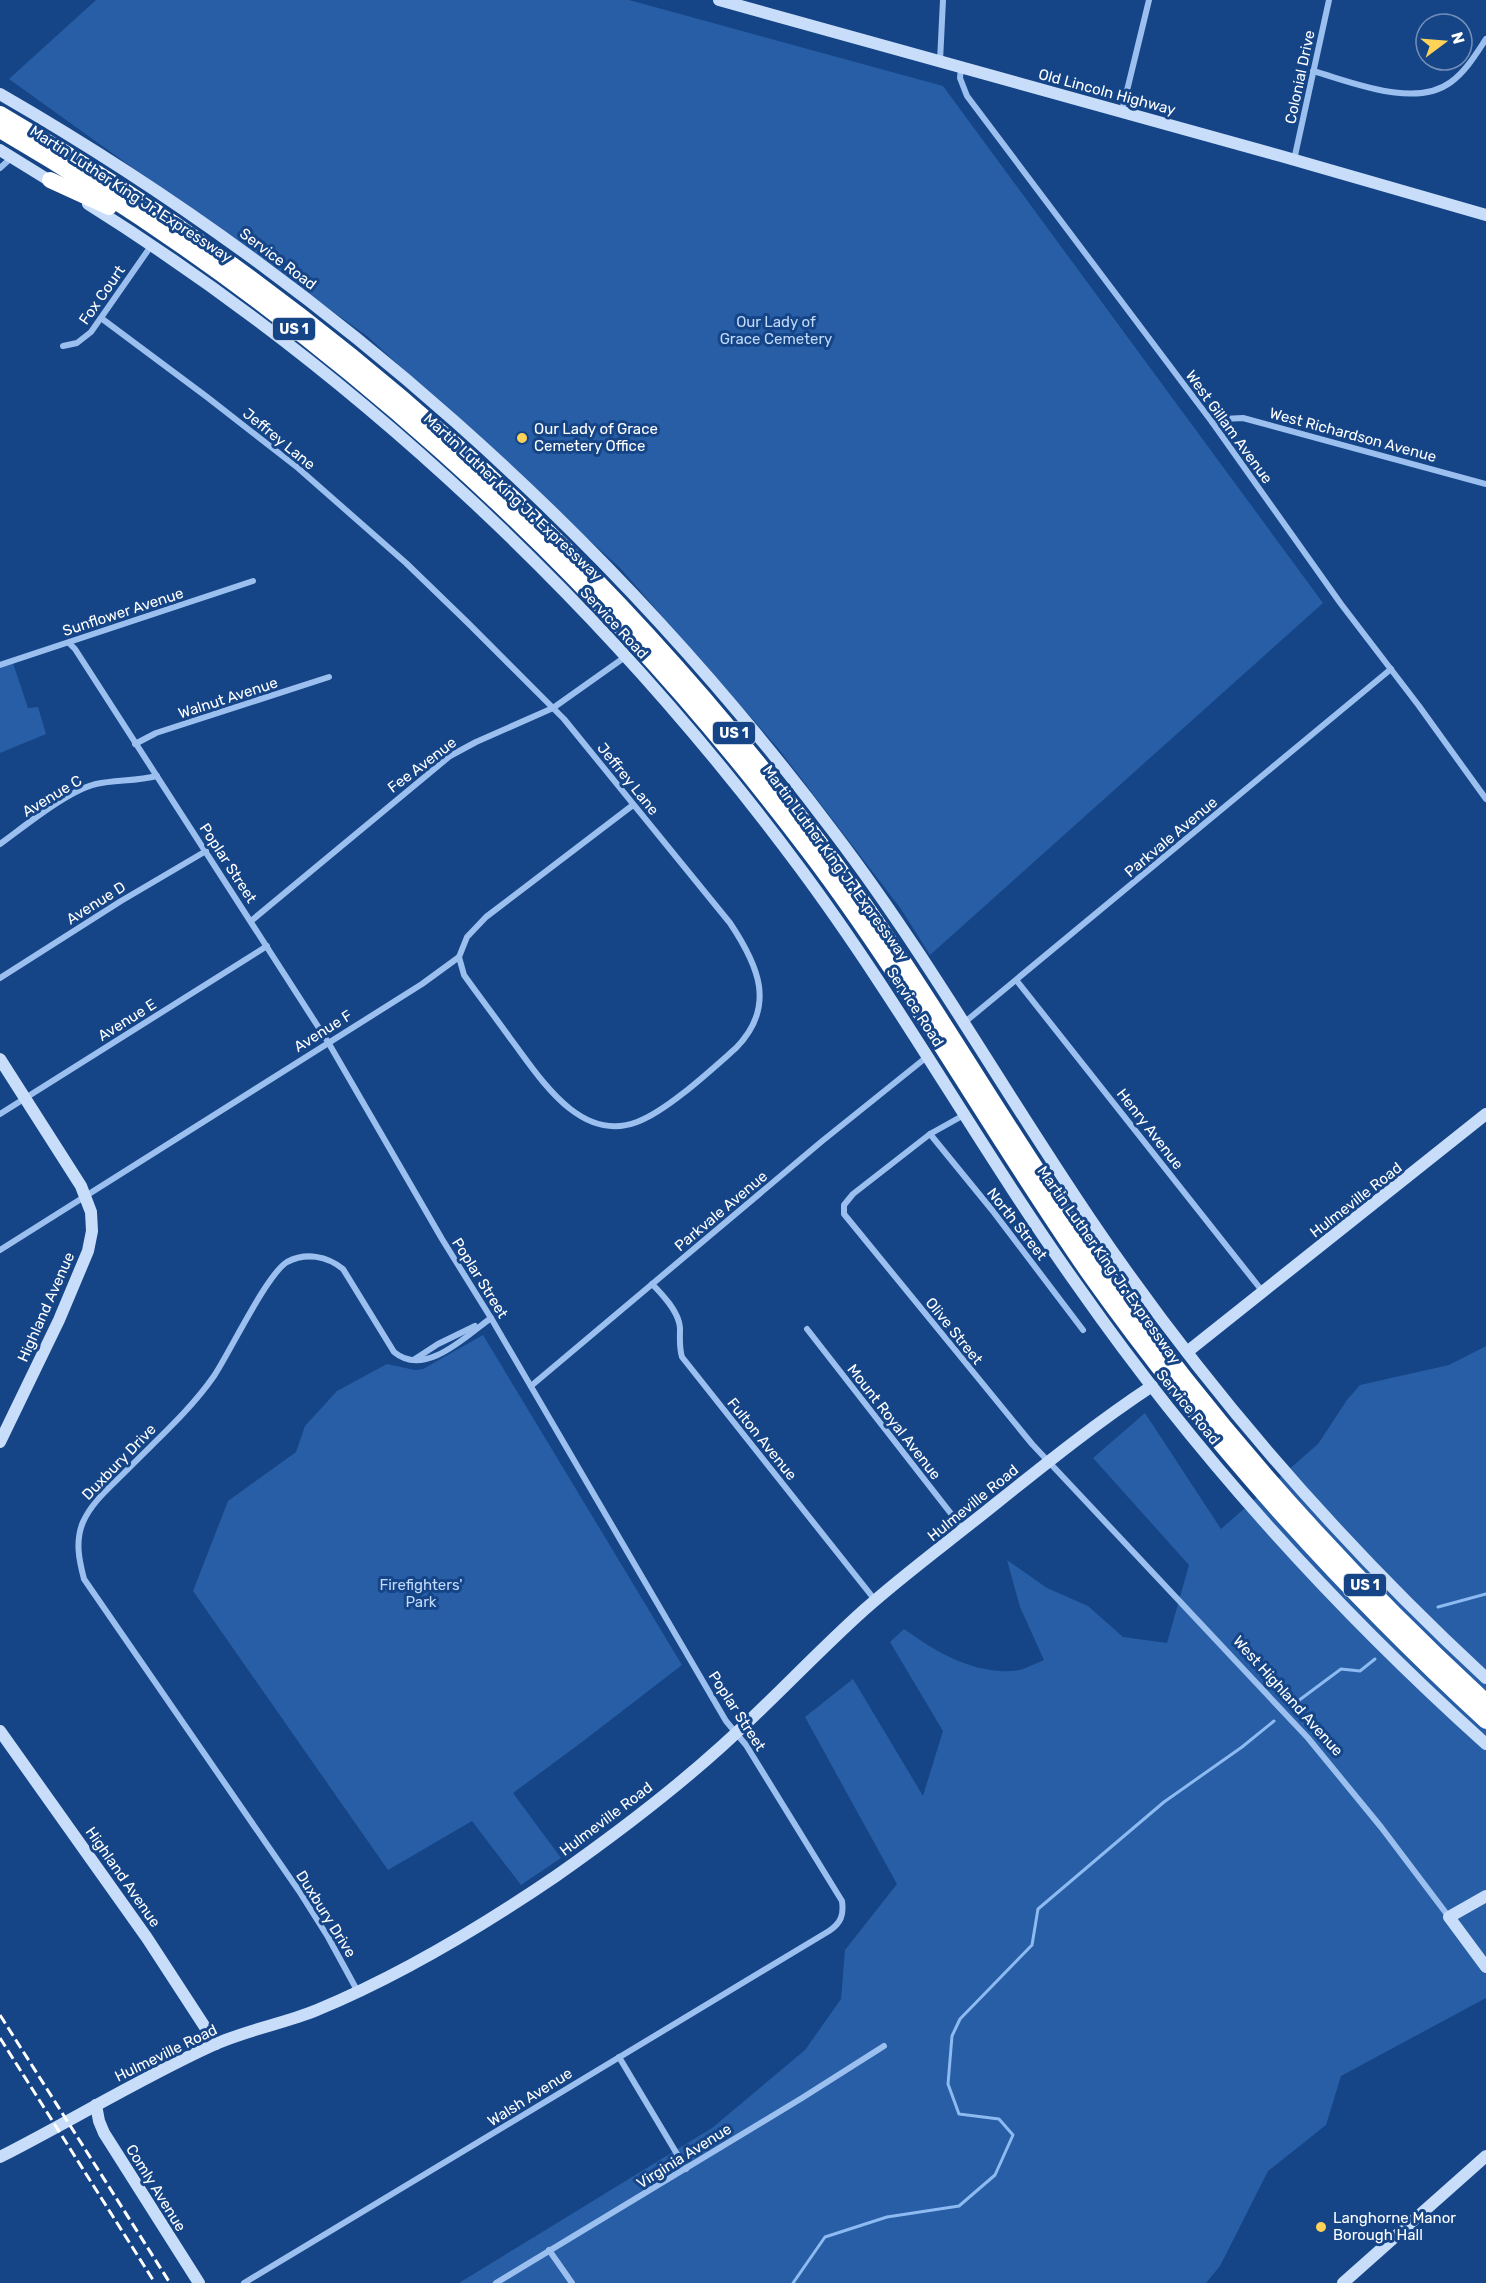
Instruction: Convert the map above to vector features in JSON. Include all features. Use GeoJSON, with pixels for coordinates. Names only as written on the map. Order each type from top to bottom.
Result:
{"type":"FeatureCollection","features":[{"type":"Feature","properties":{"kind":"highway","name":"Martin Luther King Jr. Expressway"},"geometry":{"type":"LineString","coordinates":[[0,114],[164,217],[257,284],[348,354],[478,465],[561,545],[641,628],[754,758],[858,895],[954,1037],[1070,1220],[1160,1346],[1224,1427],[1299,1514],[1377,1596],[1486,1702]]}},
{"type":"Feature","properties":{"kind":"highway","name":"Martin Luther King Jr. Expressway"},"geometry":{"type":"LineString","coordinates":[[0,130],[156,229],[294,329],[426,438],[551,555],[669,680],[764,793],[853,912],[942,1045],[1045,1208],[1149,1354],[1250,1479],[1328,1565],[1407,1646],[1486,1720]]}},
{"type":"Feature","properties":{"kind":"highway"},"geometry":{"type":"LineString","coordinates":[[50,180],[156,229]]}},
{"type":"Feature","properties":{"kind":"highway"},"geometry":{"type":"LineString","coordinates":[[1407,1646],[1486,1731]]}},
{"type":"Feature","properties":{"kind":"highway"},"geometry":{"type":"LineString","coordinates":[[1435,1652],[1458,1662],[1486,1688]]}},
{"type":"Feature","properties":{"kind":"street","name":"Old Lincoln Highway"},"geometry":{"type":"LineString","coordinates":[[719,0],[1122,111],[1486,215]]}},
{"type":"Feature","properties":{"kind":"street"},"geometry":{"type":"LineString","coordinates":[[940,61],[943,0]]}},
{"type":"Feature","properties":{"kind":"street"},"geometry":{"type":"LineString","coordinates":[[1122,111],[1149,0]]}},
{"type":"Feature","properties":{"kind":"street","name":"Colonial Drive"},"geometry":{"type":"LineString","coordinates":[[1294,160],[1329,0]]}},
{"type":"Feature","properties":{"kind":"street"},"geometry":{"type":"LineString","coordinates":[[1313,71],[1388,91],[1429,93],[1450,83],[1459,75],[1486,39]]}},
{"type":"Feature","properties":{"kind":"street","name":"West Gillam Avenue"},"geometry":{"type":"LineString","coordinates":[[961,67],[960,78],[966,96],[1212,422],[1303,551],[1486,799]]}},
{"type":"Feature","properties":{"kind":"street","name":"Service Road"},"geometry":{"type":"LineString","coordinates":[[0,94],[125,170],[268,269],[404,377],[533,493],[654,616],[767,747],[866,875],[965,1022],[1091,1220],[1187,1352],[1267,1450],[1335,1527],[1421,1616],[1486,1678]]}},
{"type":"Feature","properties":{"kind":"street","name":"Service Road"},"geometry":{"type":"LineString","coordinates":[[0,150],[151,246],[284,343],[406,444],[531,559],[625,657],[693,733],[799,867],[865,959],[1050,1248],[1152,1386],[1238,1491],[1315,1577],[1395,1659],[1486,1744]]}},
{"type":"Feature","properties":{"kind":"street"},"geometry":{"type":"LineString","coordinates":[[0,168],[12,157]]}},
{"type":"Feature","properties":{"kind":"street","name":"Fox Court"},"geometry":{"type":"LineString","coordinates":[[63,346],[82,340],[91,332],[151,246]]}},
{"type":"Feature","properties":{"kind":"street","name":"Jeffrey Lane"},"geometry":{"type":"LineString","coordinates":[[101,318],[216,404],[344,508],[461,616],[554,708],[730,923],[753,961],[758,978],[758,1009],[750,1032],[736,1048],[664,1106],[642,1120],[620,1125],[595,1123],[575,1113],[552,1092],[464,975],[459,957]]}},
{"type":"Feature","properties":{"kind":"street","name":"West Richardson Avenue"},"geometry":{"type":"LineString","coordinates":[[1212,422],[1243,418],[1486,484]]}},
{"type":"Feature","properties":{"kind":"street","name":"Sunflower Avenue"},"geometry":{"type":"LineString","coordinates":[[0,664],[253,581]]}},
{"type":"Feature","properties":{"kind":"street","name":"Poplar Street"},"geometry":{"type":"LineString","coordinates":[[69,643],[328,1042],[735,1734],[746,1745],[842,1901],[841,1920],[829,1931]]}},
{"type":"Feature","properties":{"kind":"street","name":"Fee Avenue"},"geometry":{"type":"LineString","coordinates":[[251,921],[450,756],[476,741],[554,708],[625,657]]}},
{"type":"Feature","properties":{"kind":"street","name":"Parkvale Avenue"},"geometry":{"type":"LineString","coordinates":[[965,1022],[1391,669]]}},
{"type":"Feature","properties":{"kind":"street","name":"Walnut Avenue"},"geometry":{"type":"LineString","coordinates":[[135,744],[156,733],[329,677]]}},
{"type":"Feature","properties":{"kind":"street","name":"Avenue C"},"geometry":{"type":"LineString","coordinates":[[0,844],[54,806],[85,788],[95,784],[157,776]]}},
{"type":"Feature","properties":{"kind":"street","name":"Avenue F"},"geometry":{"type":"LineString","coordinates":[[0,1250],[422,984],[459,957],[467,937],[486,917],[633,805]]}},
{"type":"Feature","properties":{"kind":"street","name":"Avenue D"},"geometry":{"type":"LineString","coordinates":[[0,978],[120,901],[206,851]]}},
{"type":"Feature","properties":{"kind":"street","name":"Avenue E"},"geometry":{"type":"LineString","coordinates":[[0,1114],[267,946]]}},
{"type":"Feature","properties":{"kind":"street","name":"Henry Avenue"},"geometry":{"type":"LineString","coordinates":[[1017,981],[1263,1292]]}},
{"type":"Feature","properties":{"kind":"street","name":"Parkvale Avenue"},"geometry":{"type":"LineString","coordinates":[[531,1386],[928,1055]]}},
{"type":"Feature","properties":{"kind":"street","name":"Highland Avenue"},"geometry":{"type":"LineString","coordinates":[[0,1059],[85,1196],[91,1212],[92,1231],[84,1261],[59,1320],[0,1443]]}},
{"type":"Feature","properties":{"kind":"street"},"geometry":{"type":"LineString","coordinates":[[930,1134],[965,1114]]}},
{"type":"Feature","properties":{"kind":"street","name":"Hulmeville Road"},"geometry":{"type":"LineString","coordinates":[[1187,1352],[1486,1114]]}},
{"type":"Feature","properties":{"kind":"street","name":"Olive Street"},"geometry":{"type":"LineString","coordinates":[[930,1134],[847,1199],[844,1214],[1048,1462]]}},
{"type":"Feature","properties":{"kind":"street","name":"North Street"},"geometry":{"type":"LineString","coordinates":[[930,1134],[992,1210],[1083,1330]]}},
{"type":"Feature","properties":{"kind":"street","name":"Duxbury Drive"},"geometry":{"type":"LineString","coordinates":[[358,1992],[299,1891],[84,1579],[78,1548],[82,1523],[95,1502],[173,1424],[213,1378],[272,1276],[287,1262],[309,1256],[335,1263],[348,1276],[394,1352],[401,1358],[412,1361],[438,1344],[491,1318]]}},
{"type":"Feature","properties":{"kind":"street","name":"Fulton Avenue"},"geometry":{"type":"LineString","coordinates":[[652,1284],[662,1293],[676,1315],[680,1327],[679,1340],[682,1357],[875,1601]]}},
{"type":"Feature","properties":{"kind":"street","name":"Mount Royal Avenue"},"geometry":{"type":"LineString","coordinates":[[807,1329],[963,1529]]}},
{"type":"Feature","properties":{"kind":"street","name":"Hulmeville Road"},"geometry":{"type":"LineString","coordinates":[[0,2157],[149,2076],[216,2044],[315,2011],[358,1992],[493,1916],[557,1875],[675,1786],[735,1734],[797,1672],[875,1601],[1048,1462],[1152,1386]]}},
{"type":"Feature","properties":{"kind":"street","name":"West Highland Avenue"},"geometry":{"type":"LineString","coordinates":[[1048,1462],[1173,1592],[1308,1738],[1381,1827],[1486,1967]]}},
{"type":"Feature","properties":{"kind":"street","name":"Highland Avenue"},"geometry":{"type":"LineString","coordinates":[[0,1731],[147,1938],[216,2044]]}},
{"type":"Feature","properties":{"kind":"street"},"geometry":{"type":"LineString","coordinates":[[1449,1917],[1486,1896]]}},
{"type":"Feature","properties":{"kind":"street","name":"Walsh Avenue"},"geometry":{"type":"LineString","coordinates":[[244,2283],[829,1931]]}},
{"type":"Feature","properties":{"kind":"street","name":"Virginia Avenue"},"geometry":{"type":"LineString","coordinates":[[496,2283],[884,2046]]}},
{"type":"Feature","properties":{"kind":"street"},"geometry":{"type":"LineString","coordinates":[[619,2057],[686,2169]]}},
{"type":"Feature","properties":{"kind":"street","name":"Comly Avenue"},"geometry":{"type":"LineString","coordinates":[[96,2105],[99,2121],[108,2141],[199,2283]]}},
{"type":"Feature","properties":{"kind":"street"},"geometry":{"type":"LineString","coordinates":[[1343,2283],[1486,2156]]}},
{"type":"Feature","properties":{"kind":"street"},"geometry":{"type":"LineString","coordinates":[[549,2250],[572,2283]]}},
{"type":"Feature","properties":{"kind":"green space","name":"Our Lady of Grace Cemetery"},"geometry":{"type":"Polygon","coordinates":[[[96,0],[629,0],[943,86],[1323,603],[930,955],[901,909],[777,747],[620,568],[367,336],[9,79],[96,0]]]}},
{"type":"Feature","properties":{"kind":"green space"},"geometry":{"type":"Polygon","coordinates":[[[13,663],[28,708],[38,707],[46,734],[0,753],[0,667],[13,663]]]}},
{"type":"Feature","properties":{"kind":"green space","name":"Firefighters' Park"},"geometry":{"type":"Polygon","coordinates":[[[483,1335],[682,1665],[513,1793],[561,1858],[521,1885],[472,1821],[388,1870],[193,1591],[228,1501],[296,1452],[305,1426],[337,1391],[387,1364],[415,1370],[423,1369],[483,1335]]]}},
{"type":"Feature","properties":{"kind":"green space"},"geometry":{"type":"Polygon","coordinates":[[[1486,1346],[1486,1998],[1341,2076],[1326,2125],[1268,2171],[1220,2266],[1206,2283],[459,2283],[712,2128],[805,2050],[841,1999],[845,1950],[897,1884],[805,1717],[853,1679],[923,1796],[943,1731],[890,1642],[904,1629],[941,1653],[968,1665],[997,1671],[1020,1670],[1044,1660],[1020,1607],[1007,1560],[1047,1588],[1088,1606],[1123,1637],[1167,1643],[1189,1565],[1093,1458],[1145,1413],[1221,1529],[1318,1444],[1347,1400],[1360,1385],[1449,1365],[1486,1346]]]}},
{"type":"Feature","properties":{"kind":"waterway"},"geometry":{"type":"LineString","coordinates":[[1438,1607],[1486,1594]]}},
{"type":"Feature","properties":{"kind":"waterway"},"geometry":{"type":"LineString","coordinates":[[1294,1704],[1341,1669],[1360,1671],[1375,1659]]}},
{"type":"Feature","properties":{"kind":"waterway"},"geometry":{"type":"LineString","coordinates":[[793,2283],[825,2237],[887,2217],[959,2206],[995,2175],[1013,2135],[999,2119],[959,2114],[948,2084],[952,2036],[960,2019],[1032,1945],[1038,1909],[1164,1802],[1242,1747],[1274,1721]]}},
{"type":"Feature","properties":{"kind":"railway"},"geometry":{"type":"LineString","coordinates":[[0,2015],[170,2283]]}},
{"type":"Feature","properties":{"kind":"railway"},"geometry":{"type":"LineString","coordinates":[[0,2038],[155,2283]]}},
{"type":"Feature","properties":{"kind":"place","name":"Our Lady of Grace Cemetery Office"},"geometry":{"type":"Point","coordinates":[522,438]}},
{"type":"Feature","properties":{"kind":"place","name":"Langhorne Manor Borough Hall"},"geometry":{"type":"Point","coordinates":[1321,2227]}}]}
